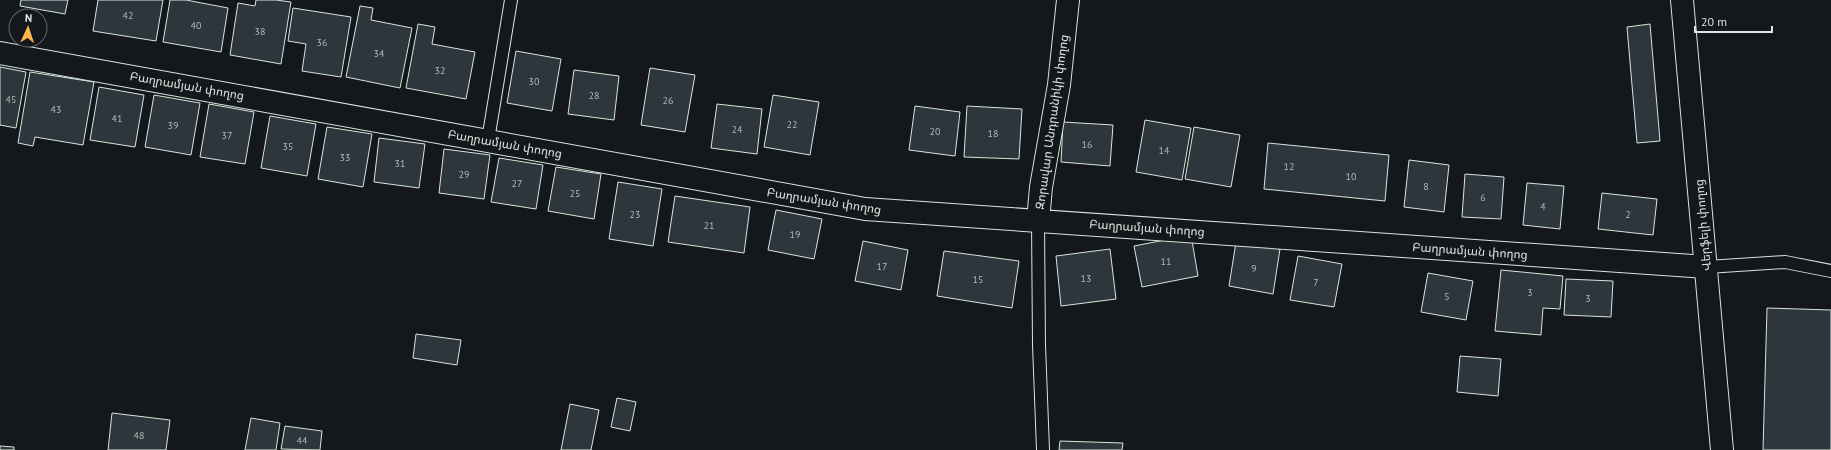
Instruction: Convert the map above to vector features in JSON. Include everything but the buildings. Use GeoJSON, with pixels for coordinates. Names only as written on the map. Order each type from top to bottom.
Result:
{"type":"FeatureCollection","features":[{"type":"Feature","properties":{"kind":"street","name":"Զորավար Անդրանիկի փողոց"},"geometry":{"type":"LineString","coordinates":[[1038,221],[1041,187],[1059,85],[1068,0]]}},
{"type":"Feature","properties":{"kind":"street","name":"Վերֆելի փողոց"},"geometry":{"type":"LineString","coordinates":[[1682,0],[1707,267],[1722,450]]}},
{"type":"Feature","properties":{"kind":"street","name":"Բաղրամյան փողոց"},"geometry":{"type":"LineString","coordinates":[[0,53],[865,209],[1707,267]]}},
{"type":"Feature","properties":{"kind":"lane"},"geometry":{"type":"LineString","coordinates":[[488,140],[511,0]]}},
{"type":"Feature","properties":{"kind":"lane"},"geometry":{"type":"LineString","coordinates":[[1038,221],[1039,345],[1043,450]]}},
{"type":"Feature","properties":{"kind":"lane"},"geometry":{"type":"LineString","coordinates":[[1707,267],[1785,262],[1831,271]]}}]}
